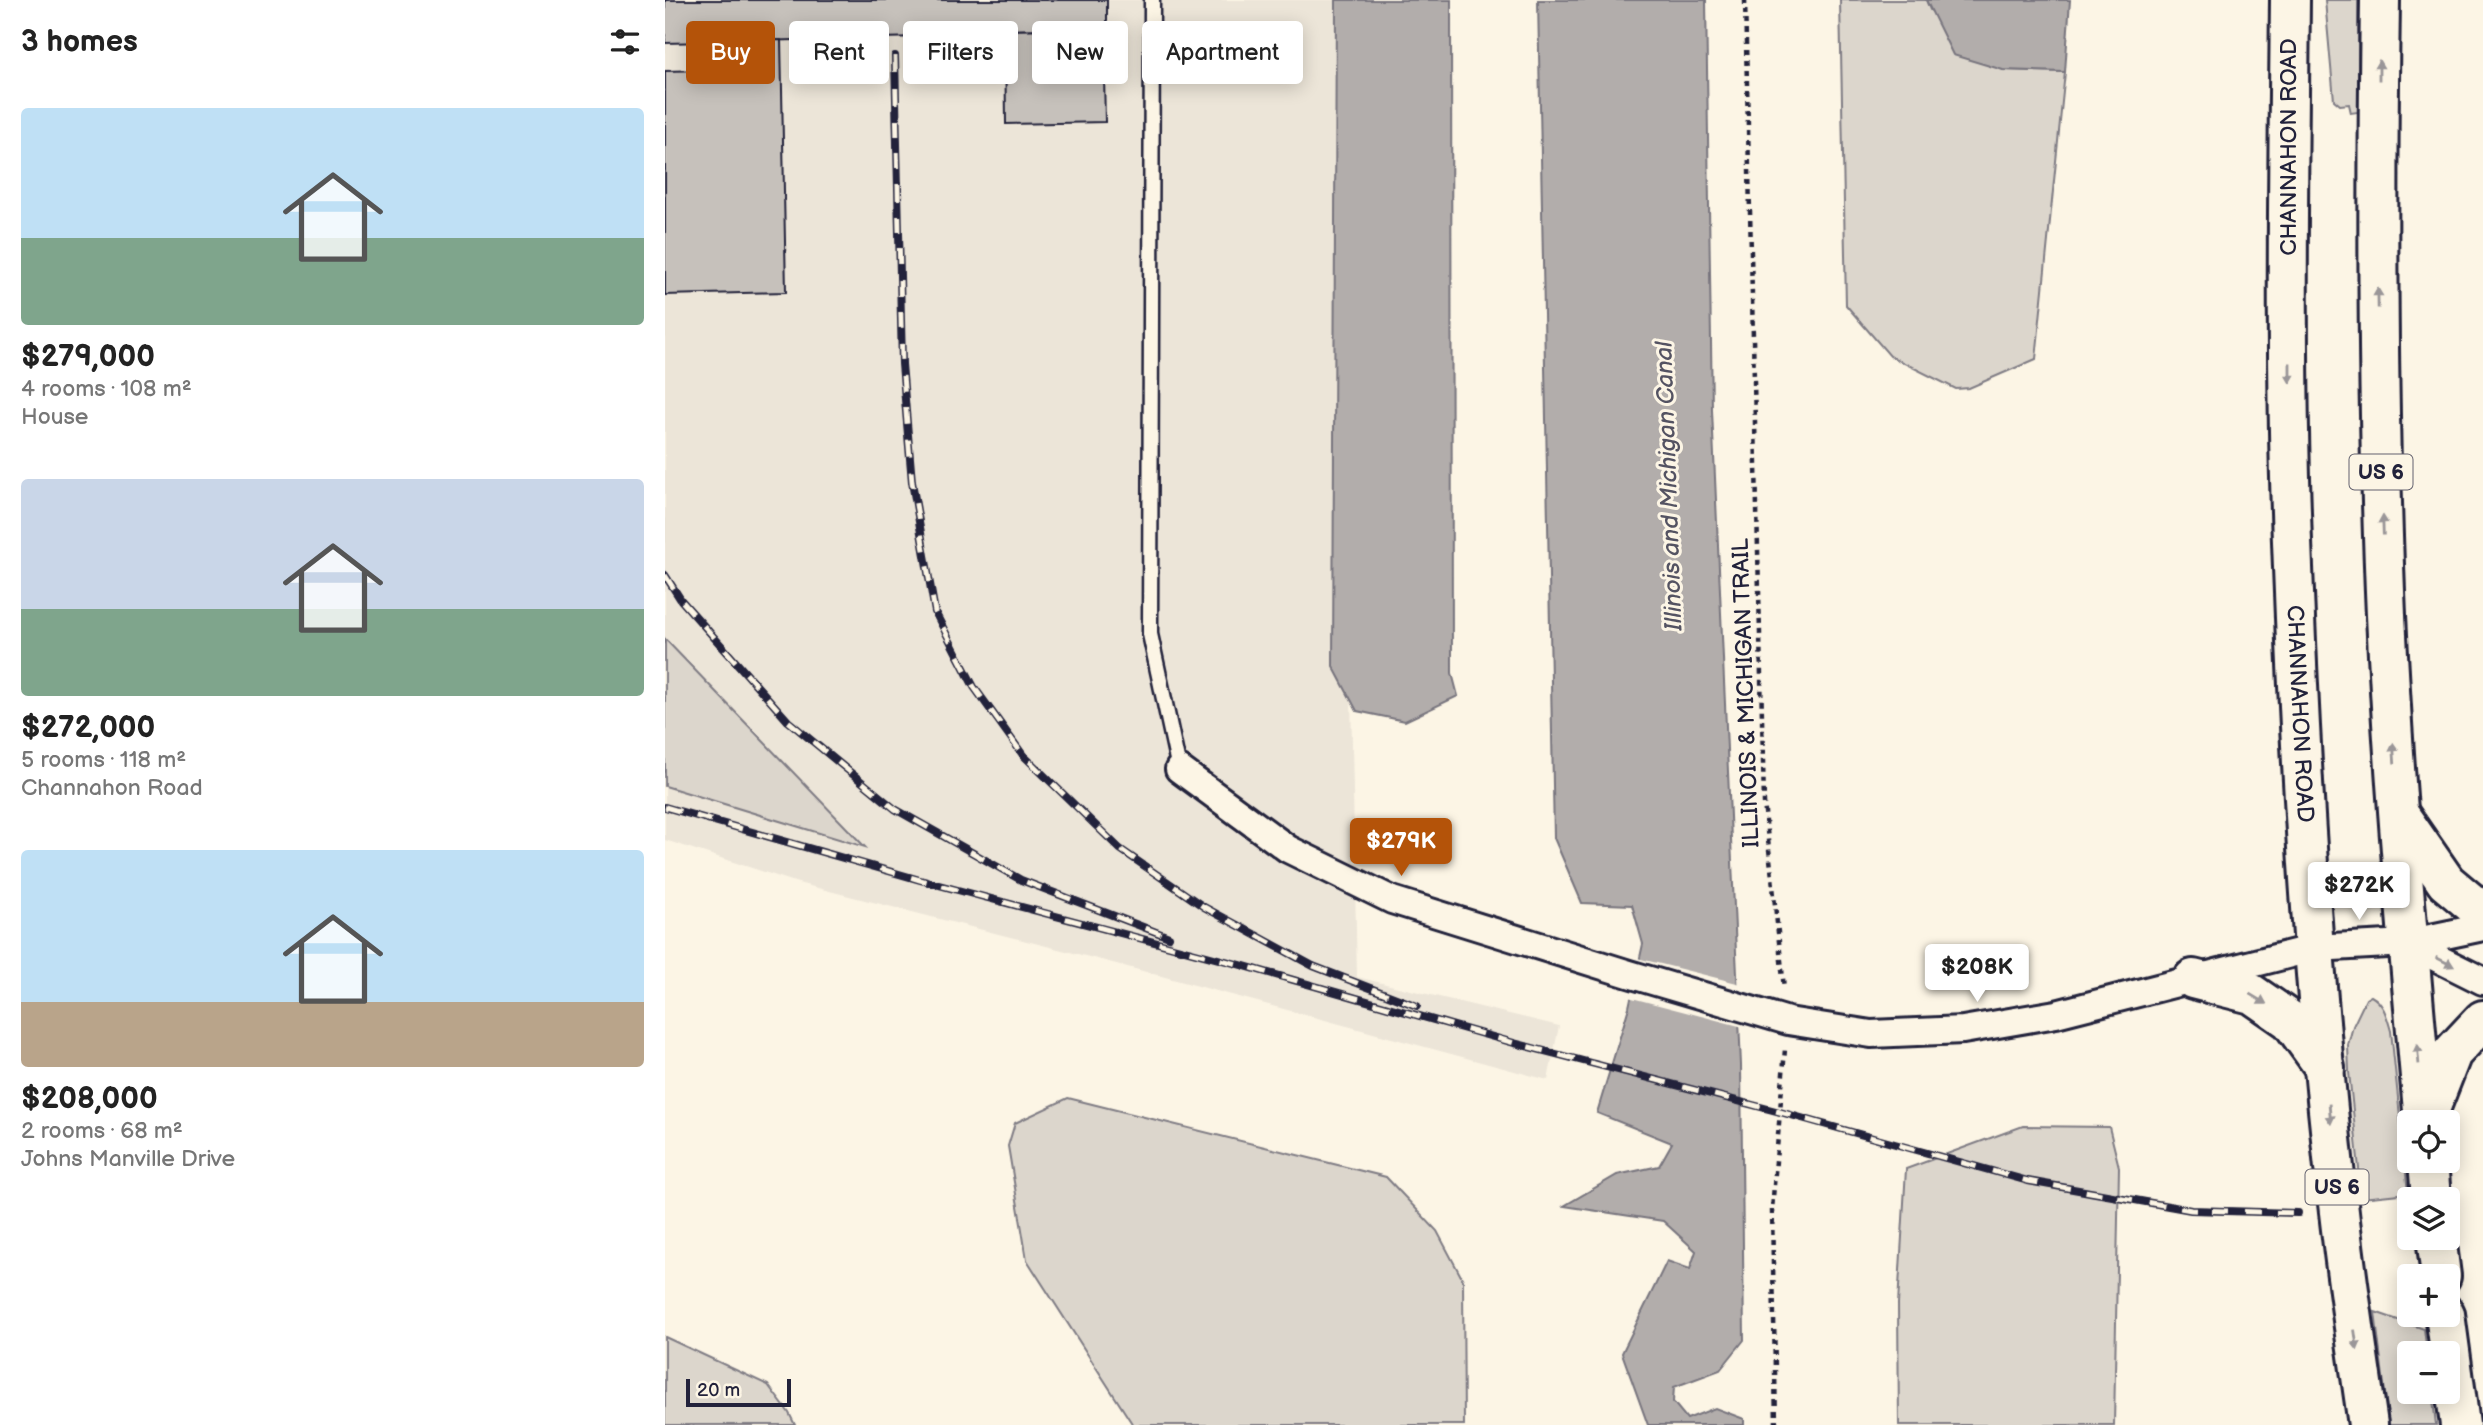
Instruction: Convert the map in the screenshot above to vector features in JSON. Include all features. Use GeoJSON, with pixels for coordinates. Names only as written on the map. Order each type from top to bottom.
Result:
{"type":"FeatureCollection","features":[{"type":"Feature","properties":{"kind":"main road","name":"CHANNAHON ROAD"},"geometry":{"type":"LineString","coordinates":[[2290,0],[2288,233],[2293,566],[2314,948],[2339,1211],[2368,1425]]}},
{"type":"Feature","properties":{"kind":"main road","name":"US 6"},"geometry":{"type":"LineString","coordinates":[[2380,0],[2380,425],[2386,613],[2407,943],[2424,1110]]}},
{"type":"Feature","properties":{"kind":"main road"},"geometry":{"type":"LineString","coordinates":[[2398,813],[2446,882],[2483,913]]}},
{"type":"Feature","properties":{"kind":"main road"},"geometry":{"type":"LineString","coordinates":[[2193,979],[2252,994],[2291,1021],[2326,1069]]}},
{"type":"Feature","properties":{"kind":"main road"},"geometry":{"type":"LineString","coordinates":[[2430,1110],[2452,1053],[2483,1020]]}},
{"type":"Feature","properties":{"kind":"main road"},"geometry":{"type":"LineString","coordinates":[[2447,1327],[2460,1425]]}},
{"type":"Feature","properties":{"kind":"street"},"geometry":{"type":"LineString","coordinates":[[1179,769],[1288,849],[1392,900],[1788,1021],[1871,1034],[1963,1030],[2056,1014],[2314,948],[2407,943],[2483,927]]}},
{"type":"Feature","properties":{"kind":"street"},"geometry":{"type":"LineString","coordinates":[[2407,943],[2483,981]]}},
{"type":"Feature","properties":{"kind":"lane"},"geometry":{"type":"LineString","coordinates":[[1152,0],[1150,634],[1179,769]]}},
{"type":"Feature","properties":{"kind":"path","name":"ILLINOIS & MICHIGAN TRAIL"},"geometry":{"type":"LineString","coordinates":[[1745,0],[1764,803],[1788,1021],[1772,1209],[1776,1425]]}},
{"type":"Feature","properties":{"kind":"shaded area"},"geometry":{"type":"Polygon","coordinates":[[[665,0],[1336,0],[1357,977],[1559,1026],[1548,1080],[1109,962],[798,883],[665,840],[665,786],[864,846],[665,639],[665,0]]]}},
{"type":"Feature","properties":{"kind":"shaded area"},"geometry":{"type":"Polygon","coordinates":[[[1840,0],[1926,0],[1930,10],[2003,70],[2065,72],[2036,359],[1969,388],[1956,389],[1890,356],[1846,305],[1840,0]]]}},
{"type":"Feature","properties":{"kind":"shaded area"},"geometry":{"type":"Polygon","coordinates":[[[2325,0],[2358,0],[2358,112],[2351,113],[2349,104],[2340,105],[2334,100],[2325,0]]]}},
{"type":"Feature","properties":{"kind":"shaded area"},"geometry":{"type":"Polygon","coordinates":[[[665,639],[865,847],[665,786],[665,639]]]}},
{"type":"Feature","properties":{"kind":"shaded area"},"geometry":{"type":"Polygon","coordinates":[[[2371,996],[2382,1006],[2391,1031],[2399,1110],[2397,1110],[2397,1173],[2406,1173],[2407,1187],[2397,1187],[2397,1194],[2362,1198],[2348,1045],[2353,1026],[2366,999],[2371,996]]]}},
{"type":"Feature","properties":{"kind":"shaded area"},"geometry":{"type":"Polygon","coordinates":[[[1068,1098],[1386,1177],[1437,1231],[1463,1280],[1464,1425],[1133,1425],[1027,1260],[1008,1146],[1015,1123],[1068,1098]]]}},
{"type":"Feature","properties":{"kind":"shaded area"},"geometry":{"type":"Polygon","coordinates":[[[2023,1126],[2109,1127],[2119,1167],[2114,1425],[1899,1425],[1898,1304],[1906,1169],[2023,1126]]]}},
{"type":"Feature","properties":{"kind":"shaded area"},"geometry":{"type":"Polygon","coordinates":[[[2375,1312],[2397,1320],[2397,1327],[2424,1329],[2426,1341],[2397,1341],[2397,1404],[2434,1404],[2436,1425],[2389,1425],[2375,1312]]]}},
{"type":"Feature","properties":{"kind":"shaded area"},"geometry":{"type":"Polygon","coordinates":[[[665,1337],[768,1385],[795,1425],[665,1425],[665,1337]]]}},
{"type":"Feature","properties":{"kind":"water"},"geometry":{"type":"Polygon","coordinates":[[[1336,0],[1451,0],[1452,673],[1458,696],[1405,721],[1357,711],[1333,666],[1336,0]]]}},
{"type":"Feature","properties":{"kind":"water","name":"Illinois and Michigan Canal"},"geometry":{"type":"Polygon","coordinates":[[[1538,0],[1706,0],[1712,410],[1741,1065],[1744,1340],[1720,1370],[1674,1387],[1673,1402],[1687,1419],[1715,1408],[1744,1419],[1744,1425],[1648,1425],[1622,1353],[1667,1261],[1690,1269],[1696,1251],[1663,1221],[1564,1206],[1617,1175],[1659,1166],[1672,1143],[1597,1113],[1629,1007],[1643,944],[1632,905],[1582,903],[1554,838],[1538,0]]]}},
{"type":"Feature","properties":{"kind":"water"},"geometry":{"type":"Polygon","coordinates":[[[1926,0],[2070,0],[2065,72],[2003,70],[1953,55],[1926,0]]]}},
{"type":"Feature","properties":{"kind":"pier"},"geometry":{"type":"Polygon","coordinates":[[[1637,958],[1741,984],[1743,1027],[1628,997],[1637,958]]]}},
{"type":"Feature","properties":{"kind":"building"},"geometry":{"type":"Polygon","coordinates":[[[665,0],[1107,0],[1107,21],[1032,21],[1032,29],[1018,30],[1018,21],[903,21],[903,37],[889,38],[889,21],[789,21],[789,40],[775,40],[775,21],[686,21],[686,43],[665,43],[665,0]]]}},
{"type":"Feature","properties":{"kind":"building"},"geometry":{"type":"Polygon","coordinates":[[[1032,29],[1032,84],[1104,84],[1105,122],[1006,124],[1006,84],[1018,84],[1018,30],[1032,29]]]}},
{"type":"Feature","properties":{"kind":"building"},"geometry":{"type":"Polygon","coordinates":[[[775,40],[781,40],[786,292],[665,295],[665,71],[686,70],[686,84],[775,84],[775,40]]]}},
{"type":"Feature","properties":{"kind":"railway"},"geometry":{"type":"LineString","coordinates":[[895,56],[902,364],[912,482],[935,612],[974,687],[1023,755],[1120,849],[1204,907],[1313,966],[1417,1006]]}},
{"type":"Feature","properties":{"kind":"railway"},"geometry":{"type":"LineString","coordinates":[[665,575],[681,600],[788,721],[895,809],[1021,880],[1169,937]]}},
{"type":"Feature","properties":{"kind":"railway"},"geometry":{"type":"LineString","coordinates":[[665,807],[1514,1043],[1780,1112],[2028,1181],[2191,1210],[2298,1213]]}}]}
